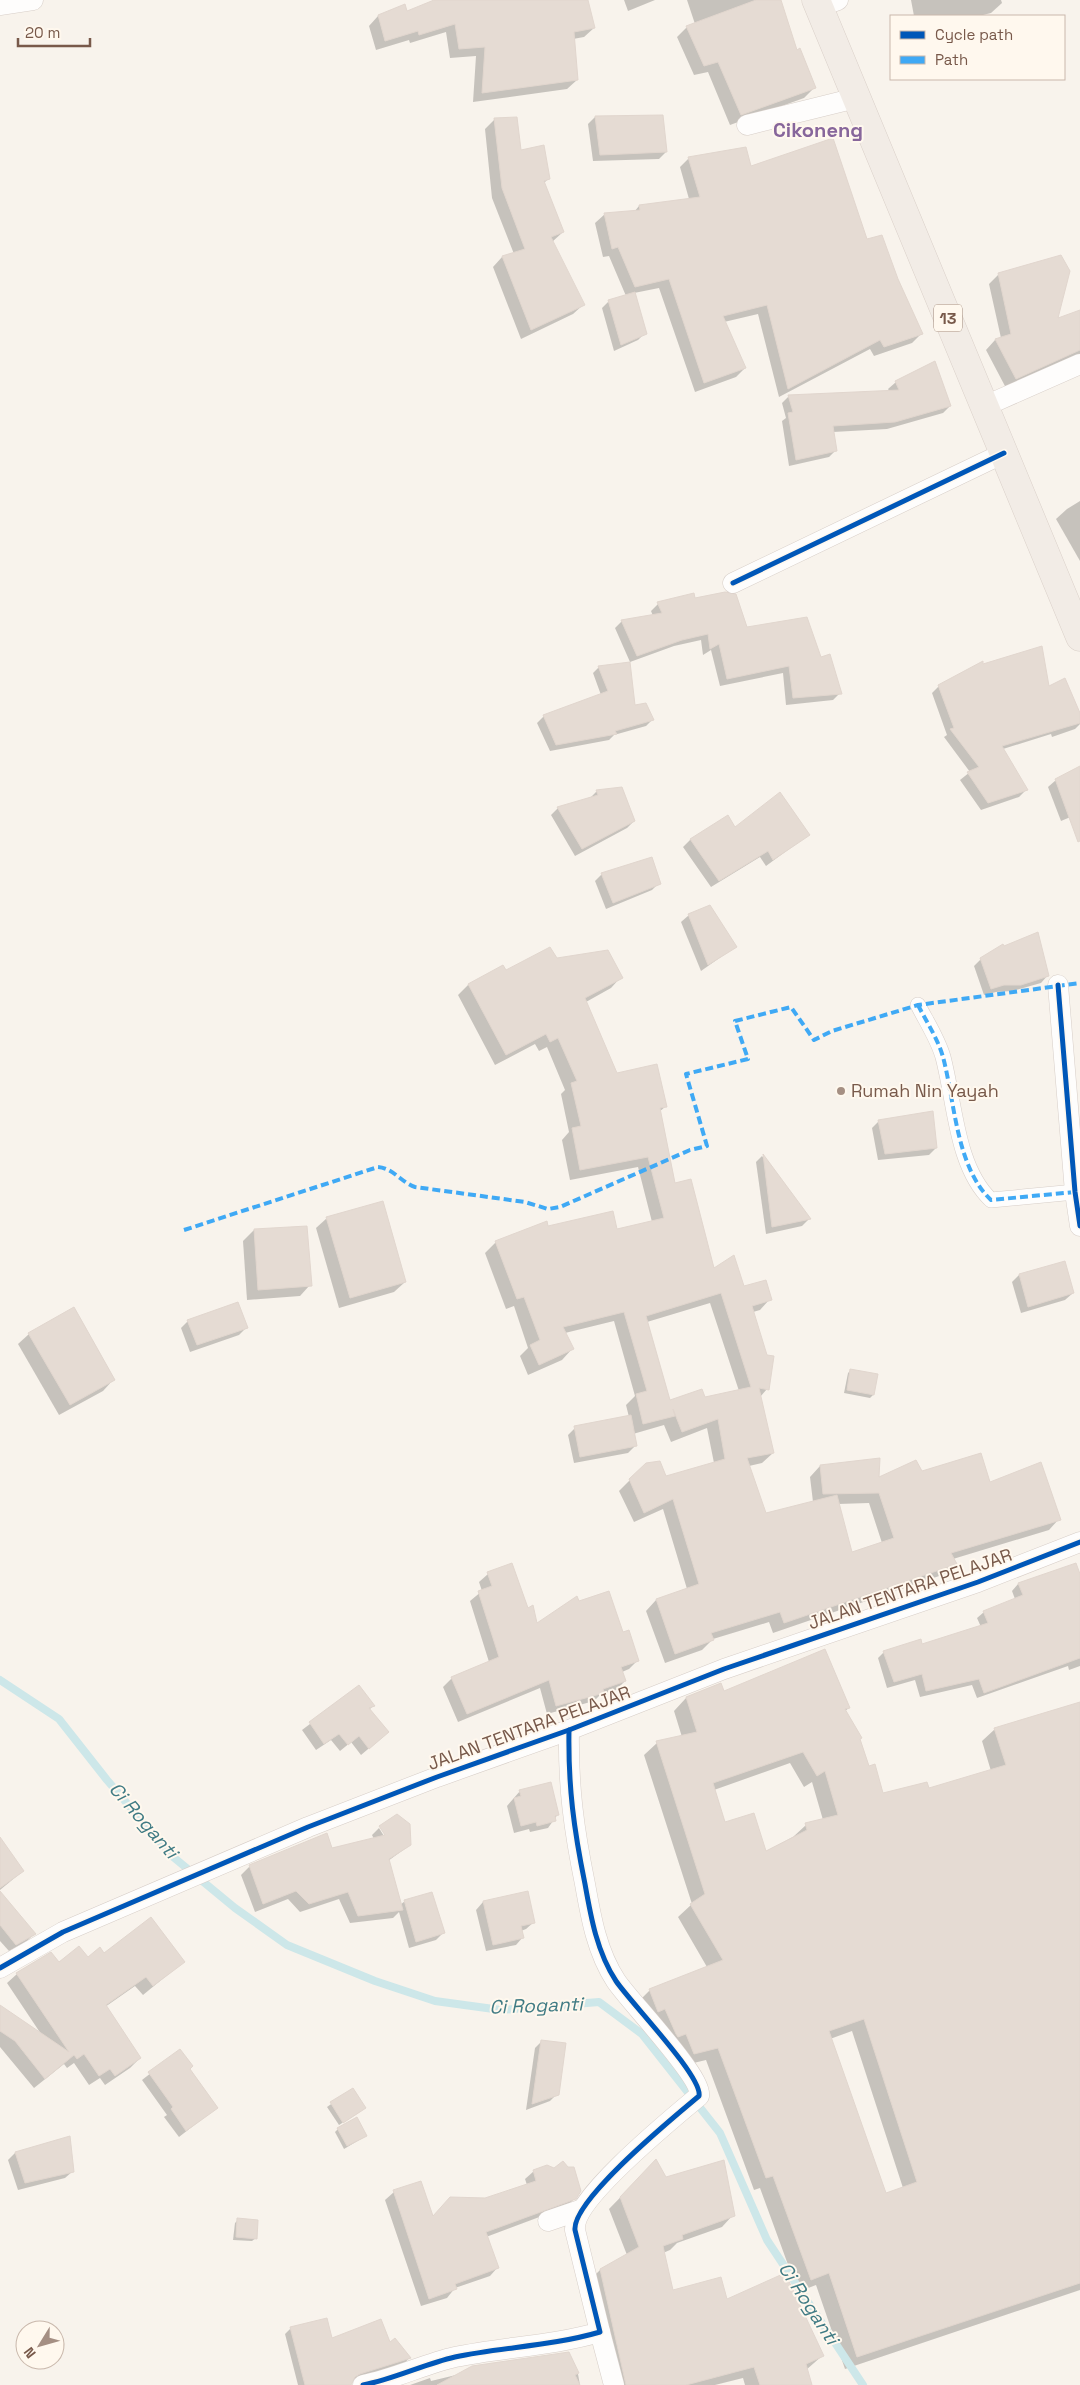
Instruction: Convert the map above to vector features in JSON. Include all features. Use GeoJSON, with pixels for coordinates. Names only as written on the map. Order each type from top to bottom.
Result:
{"type":"FeatureCollection","features":[{"type":"Feature","properties":{"kind":"highway","name":"13"},"geometry":{"type":"LineString","coordinates":[[824,2],[856,98],[1080,637]]}},
{"type":"Feature","properties":{"kind":"street"},"geometry":{"type":"LineString","coordinates":[[0,5],[33,0]]}},
{"type":"Feature","properties":{"kind":"street"},"geometry":{"type":"LineString","coordinates":[[747,125],[856,98]]}},
{"type":"Feature","properties":{"kind":"street"},"geometry":{"type":"LineString","coordinates":[[985,406],[1080,364]]}},
{"type":"Feature","properties":{"kind":"street"},"geometry":{"type":"LineString","coordinates":[[733,583],[1004,453]]}},
{"type":"Feature","properties":{"kind":"street"},"geometry":{"type":"LineString","coordinates":[[1058,985],[1075,1192],[1080,1226]]}},
{"type":"Feature","properties":{"kind":"street"},"geometry":{"type":"LineString","coordinates":[[918,1005],[942,1054],[967,1165],[982,1192],[991,1200],[1075,1192]]}},
{"type":"Feature","properties":{"kind":"street","name":"JALAN TENTARA PELAJAR"},"geometry":{"type":"LineString","coordinates":[[0,1968],[63,1932],[308,1827],[428,1780],[569,1730],[724,1669],[978,1582],[1080,1542]]}},
{"type":"Feature","properties":{"kind":"street"},"geometry":{"type":"LineString","coordinates":[[569,1730],[568,1768],[572,1819],[592,1922],[603,1960],[635,2006],[690,2072],[698,2085],[692,2102],[627,2161],[580,2210],[574,2223],[614,2385]]}},
{"type":"Feature","properties":{"kind":"street"},"geometry":{"type":"LineString","coordinates":[[548,2221],[580,2210]]}},
{"type":"Feature","properties":{"kind":"street"},"geometry":{"type":"LineString","coordinates":[[363,2385],[380,2382],[454,2358],[576,2339],[600,2332]]}},
{"type":"Feature","properties":{"kind":"building"},"geometry":{"type":"Polygon","coordinates":[[[434,0],[588,0],[595,28],[574,32],[578,80],[482,93],[485,47],[459,49],[455,24],[419,35],[418,31],[385,41],[378,15],[405,4],[407,11],[434,0]]]}},
{"type":"Feature","properties":{"kind":"building"},"geometry":{"type":"Polygon","coordinates":[[[756,0],[781,0],[797,50],[800,48],[816,88],[741,115],[718,62],[704,66],[686,26],[756,0]]]}},
{"type":"Feature","properties":{"kind":"building"},"geometry":{"type":"Polygon","coordinates":[[[663,115],[667,152],[600,155],[595,116],[663,115]]]}},
{"type":"Feature","properties":{"kind":"building"},"geometry":{"type":"Polygon","coordinates":[[[517,117],[521,150],[544,145],[550,179],[544,181],[564,232],[551,237],[585,305],[531,330],[502,256],[525,249],[502,188],[494,118],[517,117]]]}},
{"type":"Feature","properties":{"kind":"building"},"geometry":{"type":"Polygon","coordinates":[[[833,138],[867,239],[882,235],[898,279],[923,334],[884,347],[880,340],[788,389],[767,305],[723,316],[746,368],[704,383],[669,279],[635,287],[618,247],[612,249],[604,213],[640,210],[639,205],[700,197],[688,157],[746,147],[751,166],[833,138]]]}},
{"type":"Feature","properties":{"kind":"building"},"geometry":{"type":"Polygon","coordinates":[[[1061,255],[1070,271],[1058,318],[1080,310],[1080,350],[1016,379],[995,339],[1011,334],[998,273],[1061,255]]]}},
{"type":"Feature","properties":{"kind":"building"},"geometry":{"type":"Polygon","coordinates":[[[635,292],[647,334],[621,345],[608,300],[635,292]]]}},
{"type":"Feature","properties":{"kind":"building"},"geometry":{"type":"Polygon","coordinates":[[[935,361],[951,406],[895,422],[833,426],[837,451],[796,460],[788,413],[793,412],[788,395],[899,390],[895,381],[935,361]]]}},
{"type":"Feature","properties":{"kind":"building"},"geometry":{"type":"Polygon","coordinates":[[[725,592],[736,594],[747,627],[807,617],[821,657],[830,654],[842,694],[793,698],[789,666],[727,679],[719,644],[710,649],[708,634],[682,640],[637,656],[621,620],[662,613],[657,602],[694,593],[695,598],[725,592]]]}},
{"type":"Feature","properties":{"kind":"building"},"geometry":{"type":"Polygon","coordinates":[[[1042,646],[1049,686],[1065,678],[1080,713],[1080,723],[1002,746],[1028,790],[988,803],[967,772],[979,767],[950,729],[954,728],[938,685],[983,661],[983,664],[1042,646]]]}},
{"type":"Feature","properties":{"kind":"building"},"geometry":{"type":"Polygon","coordinates":[[[630,662],[635,705],[646,703],[654,720],[615,731],[617,734],[556,745],[543,715],[608,691],[598,666],[630,662]]]}},
{"type":"Feature","properties":{"kind":"building"},"geometry":{"type":"Polygon","coordinates":[[[1080,766],[1080,841],[1078,842],[1055,779],[1080,766]]]}},
{"type":"Feature","properties":{"kind":"building"},"geometry":{"type":"Polygon","coordinates":[[[622,787],[635,821],[582,849],[557,807],[598,795],[596,790],[622,787]]]}},
{"type":"Feature","properties":{"kind":"building"},"geometry":{"type":"Polygon","coordinates":[[[780,792],[810,835],[773,860],[768,851],[719,881],[690,839],[728,815],[735,827],[780,792]]]}},
{"type":"Feature","properties":{"kind":"building"},"geometry":{"type":"Polygon","coordinates":[[[652,857],[661,884],[613,903],[601,873],[652,857]]]}},
{"type":"Feature","properties":{"kind":"building"},"geometry":{"type":"Polygon","coordinates":[[[710,905],[737,947],[708,965],[688,914],[710,905]]]}},
{"type":"Feature","properties":{"kind":"building"},"geometry":{"type":"Polygon","coordinates":[[[1038,932],[1049,976],[1021,985],[1004,985],[991,989],[980,958],[1003,944],[1004,946],[1038,932]]]}},
{"type":"Feature","properties":{"kind":"building"},"geometry":{"type":"Polygon","coordinates":[[[550,947],[557,958],[608,950],[623,978],[585,998],[617,1073],[657,1064],[667,1107],[660,1108],[675,1183],[691,1179],[714,1268],[734,1255],[744,1286],[766,1280],[772,1300],[752,1306],[767,1355],[774,1356],[769,1390],[759,1388],[774,1453],[747,1458],[766,1513],[837,1495],[852,1552],[894,1538],[879,1493],[823,1494],[820,1465],[880,1458],[879,1477],[916,1460],[922,1471],[981,1453],[990,1482],[1041,1462],[1061,1520],[951,1553],[957,1564],[784,1623],[780,1612],[711,1633],[714,1640],[675,1654],[656,1599],[699,1584],[673,1499],[644,1513],[629,1479],[646,1463],[660,1461],[666,1476],[725,1459],[718,1419],[682,1432],[673,1409],[675,1416],[643,1424],[636,1394],[647,1391],[624,1312],[563,1327],[574,1349],[539,1365],[530,1345],[540,1340],[524,1297],[517,1299],[495,1241],[547,1221],[548,1226],[613,1211],[617,1229],[664,1218],[648,1157],[580,1170],[572,1128],[581,1126],[571,1083],[577,1081],[558,1038],[550,1042],[546,1034],[506,1055],[468,984],[503,965],[506,970],[550,947]],[[721,1293],[646,1316],[670,1400],[702,1389],[705,1397],[751,1387],[721,1293]]]}},
{"type":"Feature","properties":{"kind":"building"},"geometry":{"type":"Polygon","coordinates":[[[933,1111],[937,1148],[885,1154],[878,1120],[933,1111]]]}},
{"type":"Feature","properties":{"kind":"building"},"geometry":{"type":"Polygon","coordinates":[[[763,1154],[811,1219],[772,1227],[763,1154]]]}},
{"type":"Feature","properties":{"kind":"building"},"geometry":{"type":"Polygon","coordinates":[[[383,1201],[406,1282],[350,1298],[326,1217],[383,1201]]]}},
{"type":"Feature","properties":{"kind":"building"},"geometry":{"type":"Polygon","coordinates":[[[307,1226],[312,1286],[258,1290],[254,1229],[307,1226]]]}},
{"type":"Feature","properties":{"kind":"building"},"geometry":{"type":"Polygon","coordinates":[[[1065,1261],[1074,1293],[1028,1307],[1019,1274],[1065,1261]]]}},
{"type":"Feature","properties":{"kind":"building"},"geometry":{"type":"Polygon","coordinates":[[[238,1302],[248,1328],[197,1345],[187,1320],[238,1302]]]}},
{"type":"Feature","properties":{"kind":"building"},"geometry":{"type":"Polygon","coordinates":[[[74,1307],[115,1380],[70,1405],[28,1333],[74,1307]]]}},
{"type":"Feature","properties":{"kind":"building"},"geometry":{"type":"Polygon","coordinates":[[[850,1369],[878,1374],[874,1395],[847,1390],[850,1369]]]}},
{"type":"Feature","properties":{"kind":"building"},"geometry":{"type":"Polygon","coordinates":[[[631,1415],[637,1446],[580,1457],[574,1426],[631,1415]]]}},
{"type":"Feature","properties":{"kind":"building"},"geometry":{"type":"Polygon","coordinates":[[[512,1563],[528,1608],[533,1605],[537,1623],[577,1596],[579,1601],[609,1591],[623,1632],[629,1630],[639,1661],[621,1667],[626,1681],[603,1689],[604,1693],[556,1706],[549,1680],[467,1714],[451,1677],[499,1657],[478,1591],[492,1586],[487,1572],[512,1563]]]}},
{"type":"Feature","properties":{"kind":"building"},"geometry":{"type":"Polygon","coordinates":[[[1076,1563],[1080,1574],[1080,1658],[984,1693],[979,1679],[926,1691],[922,1674],[894,1682],[883,1651],[921,1639],[922,1644],[988,1623],[983,1611],[1023,1595],[1018,1583],[1076,1563]]]}},
{"type":"Feature","properties":{"kind":"building"},"geometry":{"type":"Polygon","coordinates":[[[825,1649],[850,1708],[845,1709],[862,1738],[860,1739],[869,1766],[875,1764],[883,1793],[927,1782],[929,1788],[1006,1765],[994,1728],[1080,1702],[1080,2283],[857,2357],[829,2273],[811,2280],[773,2176],[766,2178],[718,2048],[694,2054],[686,2034],[678,2037],[676,2034],[665,2009],[658,2012],[649,1989],[723,1960],[690,1904],[705,1894],[656,1741],[697,1732],[686,1697],[721,1683],[724,1691],[825,1649]],[[803,1752],[713,1783],[725,1822],[754,1813],[766,1851],[807,1830],[805,1823],[838,1815],[825,1771],[817,1776],[803,1752]],[[864,2019],[829,2031],[886,2193],[917,2182],[864,2019]]]}},
{"type":"Feature","properties":{"kind":"building"},"geometry":{"type":"Polygon","coordinates":[[[359,1685],[375,1706],[369,1708],[389,1732],[369,1749],[359,1736],[348,1745],[339,1734],[324,1744],[309,1722],[359,1685]]]}},
{"type":"Feature","properties":{"kind":"building"},"geometry":{"type":"Polygon","coordinates":[[[551,1782],[559,1815],[555,1816],[556,1821],[537,1826],[536,1822],[521,1826],[514,1798],[521,1796],[519,1790],[551,1782]]]}},
{"type":"Feature","properties":{"kind":"building"},"geometry":{"type":"Polygon","coordinates":[[[397,1814],[410,1824],[411,1845],[389,1859],[403,1910],[358,1916],[348,1892],[309,1904],[296,1891],[263,1904],[249,1865],[327,1833],[332,1848],[385,1835],[379,1826],[397,1814]]]}},
{"type":"Feature","properties":{"kind":"building"},"geometry":{"type":"Polygon","coordinates":[[[0,1837],[24,1871],[0,1888],[0,1837]]]}},
{"type":"Feature","properties":{"kind":"building"},"geometry":{"type":"Polygon","coordinates":[[[0,1891],[36,1934],[16,1945],[0,1925],[0,1891]]]}},
{"type":"Feature","properties":{"kind":"building"},"geometry":{"type":"Polygon","coordinates":[[[528,1891],[535,1923],[521,1926],[524,1938],[493,1945],[483,1901],[528,1891]]]}},
{"type":"Feature","properties":{"kind":"building"},"geometry":{"type":"Polygon","coordinates":[[[432,1892],[445,1933],[416,1942],[404,1900],[432,1892]]]}},
{"type":"Feature","properties":{"kind":"building"},"geometry":{"type":"Polygon","coordinates":[[[151,1917],[185,1962],[153,1986],[146,1977],[106,2005],[141,2058],[115,2076],[110,2069],[99,2076],[84,2054],[77,2059],[74,2055],[45,2079],[15,2041],[0,2031],[0,2005],[69,2052],[16,1973],[51,1952],[59,1962],[79,1946],[88,1957],[100,1947],[104,1953],[151,1917]]]}},
{"type":"Feature","properties":{"kind":"building"},"geometry":{"type":"Polygon","coordinates":[[[541,2040],[566,2043],[559,2095],[532,2104],[541,2040]]]}},
{"type":"Feature","properties":{"kind":"building"},"geometry":{"type":"Polygon","coordinates":[[[180,2049],[193,2066],[190,2069],[218,2108],[186,2131],[171,2109],[173,2107],[148,2072],[180,2049]]]}},
{"type":"Feature","properties":{"kind":"building"},"geometry":{"type":"Polygon","coordinates":[[[353,2088],[366,2108],[343,2123],[330,2102],[353,2088]]]}},
{"type":"Feature","properties":{"kind":"building"},"geometry":{"type":"Polygon","coordinates":[[[357,2117],[367,2136],[347,2146],[337,2128],[357,2117]]]}},
{"type":"Feature","properties":{"kind":"building"},"geometry":{"type":"Polygon","coordinates":[[[70,2136],[74,2172],[25,2183],[15,2152],[70,2136]]]}},
{"type":"Feature","properties":{"kind":"building"},"geometry":{"type":"Polygon","coordinates":[[[656,2159],[666,2177],[724,2160],[735,2216],[682,2235],[683,2239],[663,2246],[673,2290],[721,2277],[727,2299],[785,2273],[824,2356],[806,2364],[812,2385],[760,2385],[754,2367],[686,2385],[626,2385],[600,2269],[639,2247],[620,2197],[656,2159]]]}},
{"type":"Feature","properties":{"kind":"building"},"geometry":{"type":"Polygon","coordinates":[[[563,2161],[568,2167],[574,2167],[581,2191],[576,2199],[486,2232],[499,2268],[455,2284],[457,2289],[429,2299],[393,2190],[421,2181],[433,2216],[450,2197],[485,2198],[536,2181],[533,2170],[547,2165],[554,2168],[563,2161]]]}},
{"type":"Feature","properties":{"kind":"building"},"geometry":{"type":"Polygon","coordinates":[[[237,2218],[258,2220],[257,2239],[236,2237],[237,2218]]]}},
{"type":"Feature","properties":{"kind":"building"},"geometry":{"type":"Polygon","coordinates":[[[327,2318],[332,2338],[381,2319],[390,2342],[395,2338],[411,2358],[360,2374],[355,2377],[351,2385],[305,2385],[290,2327],[327,2318]]]}},
{"type":"Feature","properties":{"kind":"building"},"geometry":{"type":"Polygon","coordinates":[[[569,2352],[579,2373],[575,2375],[580,2385],[437,2385],[472,2366],[569,2352]]]}},
{"type":"Feature","properties":{"kind":"waterway","name":"Ci Roganti"},"geometry":{"type":"LineString","coordinates":[[0,1680],[59,1719],[107,1780],[172,1856],[235,1908],[287,1945],[375,1981],[435,2001],[501,2010],[599,2002],[642,2034],[720,2133],[767,2240],[863,2385]]}},
{"type":"Feature","properties":{"kind":"marked path"},"geometry":{"type":"LineString","coordinates":[[184,1230],[378,1167],[388,1170],[415,1187],[525,1202],[548,1209],[560,1207],[690,1150],[707,1146],[686,1074],[748,1059],[735,1021],[791,1007],[814,1040],[832,1031],[918,1005],[1080,983]]}},
{"type":"Feature","properties":{"kind":"marked path"},"geometry":{"type":"LineString","coordinates":[[918,1005],[941,1050],[958,1133],[970,1170],[979,1186],[991,1200],[1075,1192]]}},
{"type":"Feature","properties":{"kind":"cycle path"},"geometry":{"type":"LineString","coordinates":[[733,583],[1004,453]]}},
{"type":"Feature","properties":{"kind":"cycle path"},"geometry":{"type":"LineString","coordinates":[[1058,985],[1075,1192],[1080,1226]]}},
{"type":"Feature","properties":{"kind":"cycle path"},"geometry":{"type":"LineString","coordinates":[[0,1968],[63,1932],[308,1827],[437,1777],[569,1730],[724,1669],[978,1582],[1080,1542]]}},
{"type":"Feature","properties":{"kind":"cycle path"},"geometry":{"type":"LineString","coordinates":[[363,2385],[455,2357],[582,2337],[600,2332],[575,2230],[578,2216],[606,2180],[626,2160],[699,2096],[697,2086],[690,2073],[616,1981],[599,1947],[575,1827],[571,1790],[569,1730]]}},
{"type":"Feature","properties":{"kind":"place","name":"Rumah Nin Yayah"},"geometry":{"type":"Point","coordinates":[841,1091]}},
{"type":"Feature","properties":{"kind":"district","name":"Cikoneng"},"geometry":{"type":"Point","coordinates":[818,130]}}]}
